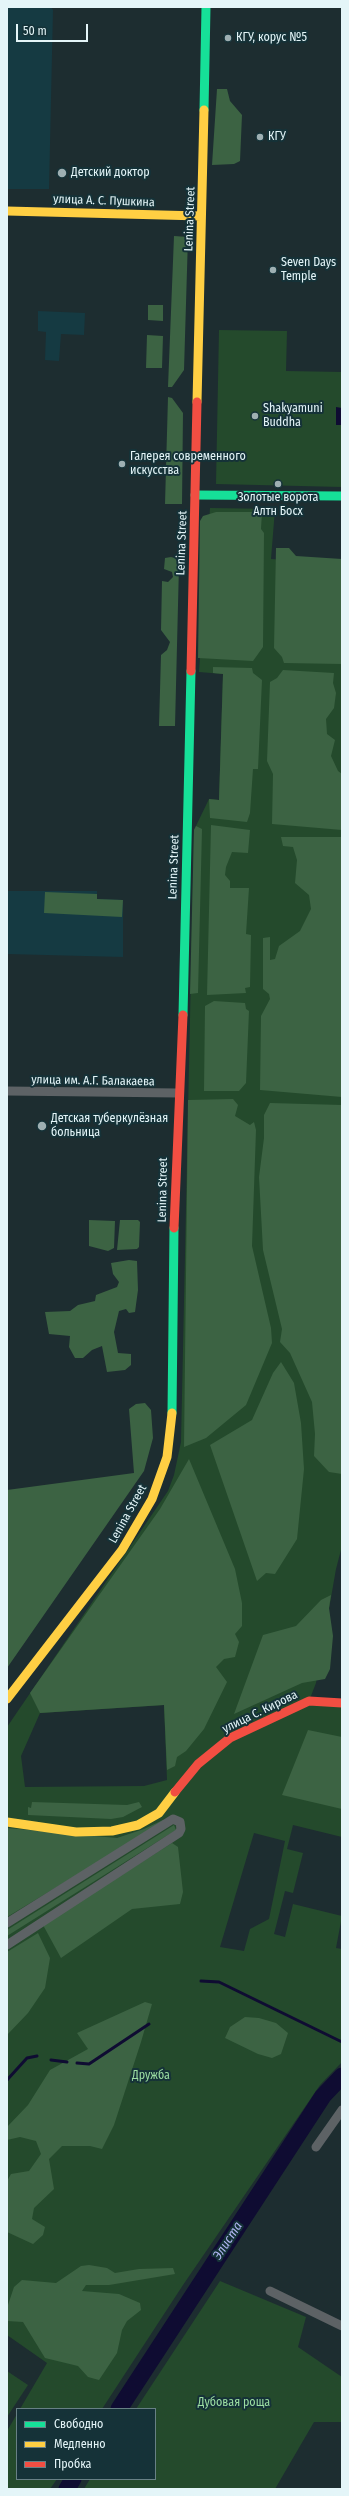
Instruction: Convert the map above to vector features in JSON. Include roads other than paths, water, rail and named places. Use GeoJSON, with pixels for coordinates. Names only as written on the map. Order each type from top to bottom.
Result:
{"type":"FeatureCollection","features":[{"type":"Feature","properties":{"kind":"main road","name":"Lenina Street"},"geometry":{"type":"LineString","coordinates":[[7,1699],[22,1682],[122,1550],[152,1499],[167,1458],[174,1383],[174,1216],[178,1094],[181,1067],[196,495],[206,7]]}},
{"type":"Feature","properties":{"kind":"main road","name":"улица А. С. Пушкина"},"geometry":{"type":"LineString","coordinates":[[7,210],[201,216]]}},
{"type":"Feature","properties":{"kind":"main road"},"geometry":{"type":"LineString","coordinates":[[196,495],[342,496]]}},
{"type":"Feature","properties":{"kind":"main road","name":"Lenina Street"},"geometry":{"type":"LineString","coordinates":[[7,1707],[22,1682]]}},
{"type":"Feature","properties":{"kind":"main road","name":"улица С. Кирова"},"geometry":{"type":"LineString","coordinates":[[7,1822],[76,1832],[112,1831],[138,1825],[159,1813],[198,1764],[230,1738],[309,1701],[342,1703]]}},
{"type":"Feature","properties":{"kind":"street","name":"улица им. А.Г. Балакаева"},"geometry":{"type":"LineString","coordinates":[[7,1091],[178,1094]]}},
{"type":"Feature","properties":{"kind":"street"},"geometry":{"type":"LineString","coordinates":[[7,1923],[173,1819],[180,1822],[181,1829],[179,1833],[7,1944]]}},
{"type":"Feature","properties":{"kind":"street"},"geometry":{"type":"LineString","coordinates":[[316,2147],[342,2110]]}},
{"type":"Feature","properties":{"kind":"street"},"geometry":{"type":"LineString","coordinates":[[270,2291],[342,2326]]}},
{"type":"Feature","properties":{"kind":"waterway"},"geometry":{"type":"LineString","coordinates":[[201,1981],[219,1982],[342,2042]]}},
{"type":"Feature","properties":{"kind":"waterway"},"geometry":{"type":"LineString","coordinates":[[77,2063],[89,2064],[149,2024]]}},
{"type":"Feature","properties":{"kind":"waterway"},"geometry":{"type":"LineString","coordinates":[[7,2080],[27,2058],[37,2056]]}},
{"type":"Feature","properties":{"kind":"waterway"},"geometry":{"type":"LineString","coordinates":[[51,2060],[67,2062]]}},
{"type":"Feature","properties":{"kind":"waterway","name":"Элиста"},"geometry":{"type":"LineString","coordinates":[[120,2408],[323,2096],[342,2076]]}},
{"type":"Feature","properties":{"kind":"waterway","name":"Элиста"},"geometry":{"type":"LineString","coordinates":[[67,2489],[72,2480]]}},
{"type":"Feature","properties":{"kind":"place","name":"КГУ, корус №5"},"geometry":{"type":"Point","coordinates":[228,38]}},
{"type":"Feature","properties":{"kind":"place","name":"КГУ"},"geometry":{"type":"Point","coordinates":[260,137]}},
{"type":"Feature","properties":{"kind":"place","name":"Детский доктор"},"geometry":{"type":"Point","coordinates":[62,173]}},
{"type":"Feature","properties":{"kind":"place","name":"Seven Days Temple"},"geometry":{"type":"Point","coordinates":[273,270]}},
{"type":"Feature","properties":{"kind":"place","name":"Shakyamuni Buddha"},"geometry":{"type":"Point","coordinates":[255,416]}},
{"type":"Feature","properties":{"kind":"place","name":"Галерея современного искусства"},"geometry":{"type":"Point","coordinates":[122,464]}},
{"type":"Feature","properties":{"kind":"place","name":"Золотые ворота Алтн Босх"},"geometry":{"type":"Point","coordinates":[278,484]}},
{"type":"Feature","properties":{"kind":"place","name":"Детская туберкулёзная больница"},"geometry":{"type":"Point","coordinates":[42,1126]}},
{"type":"Feature","properties":{"kind":"park label","name":"Дружба"},"geometry":{"type":"Point","coordinates":[151,2076]}},
{"type":"Feature","properties":{"kind":"park label","name":"Дубовая роща"},"geometry":{"type":"Point","coordinates":[234,2403]}}]}
